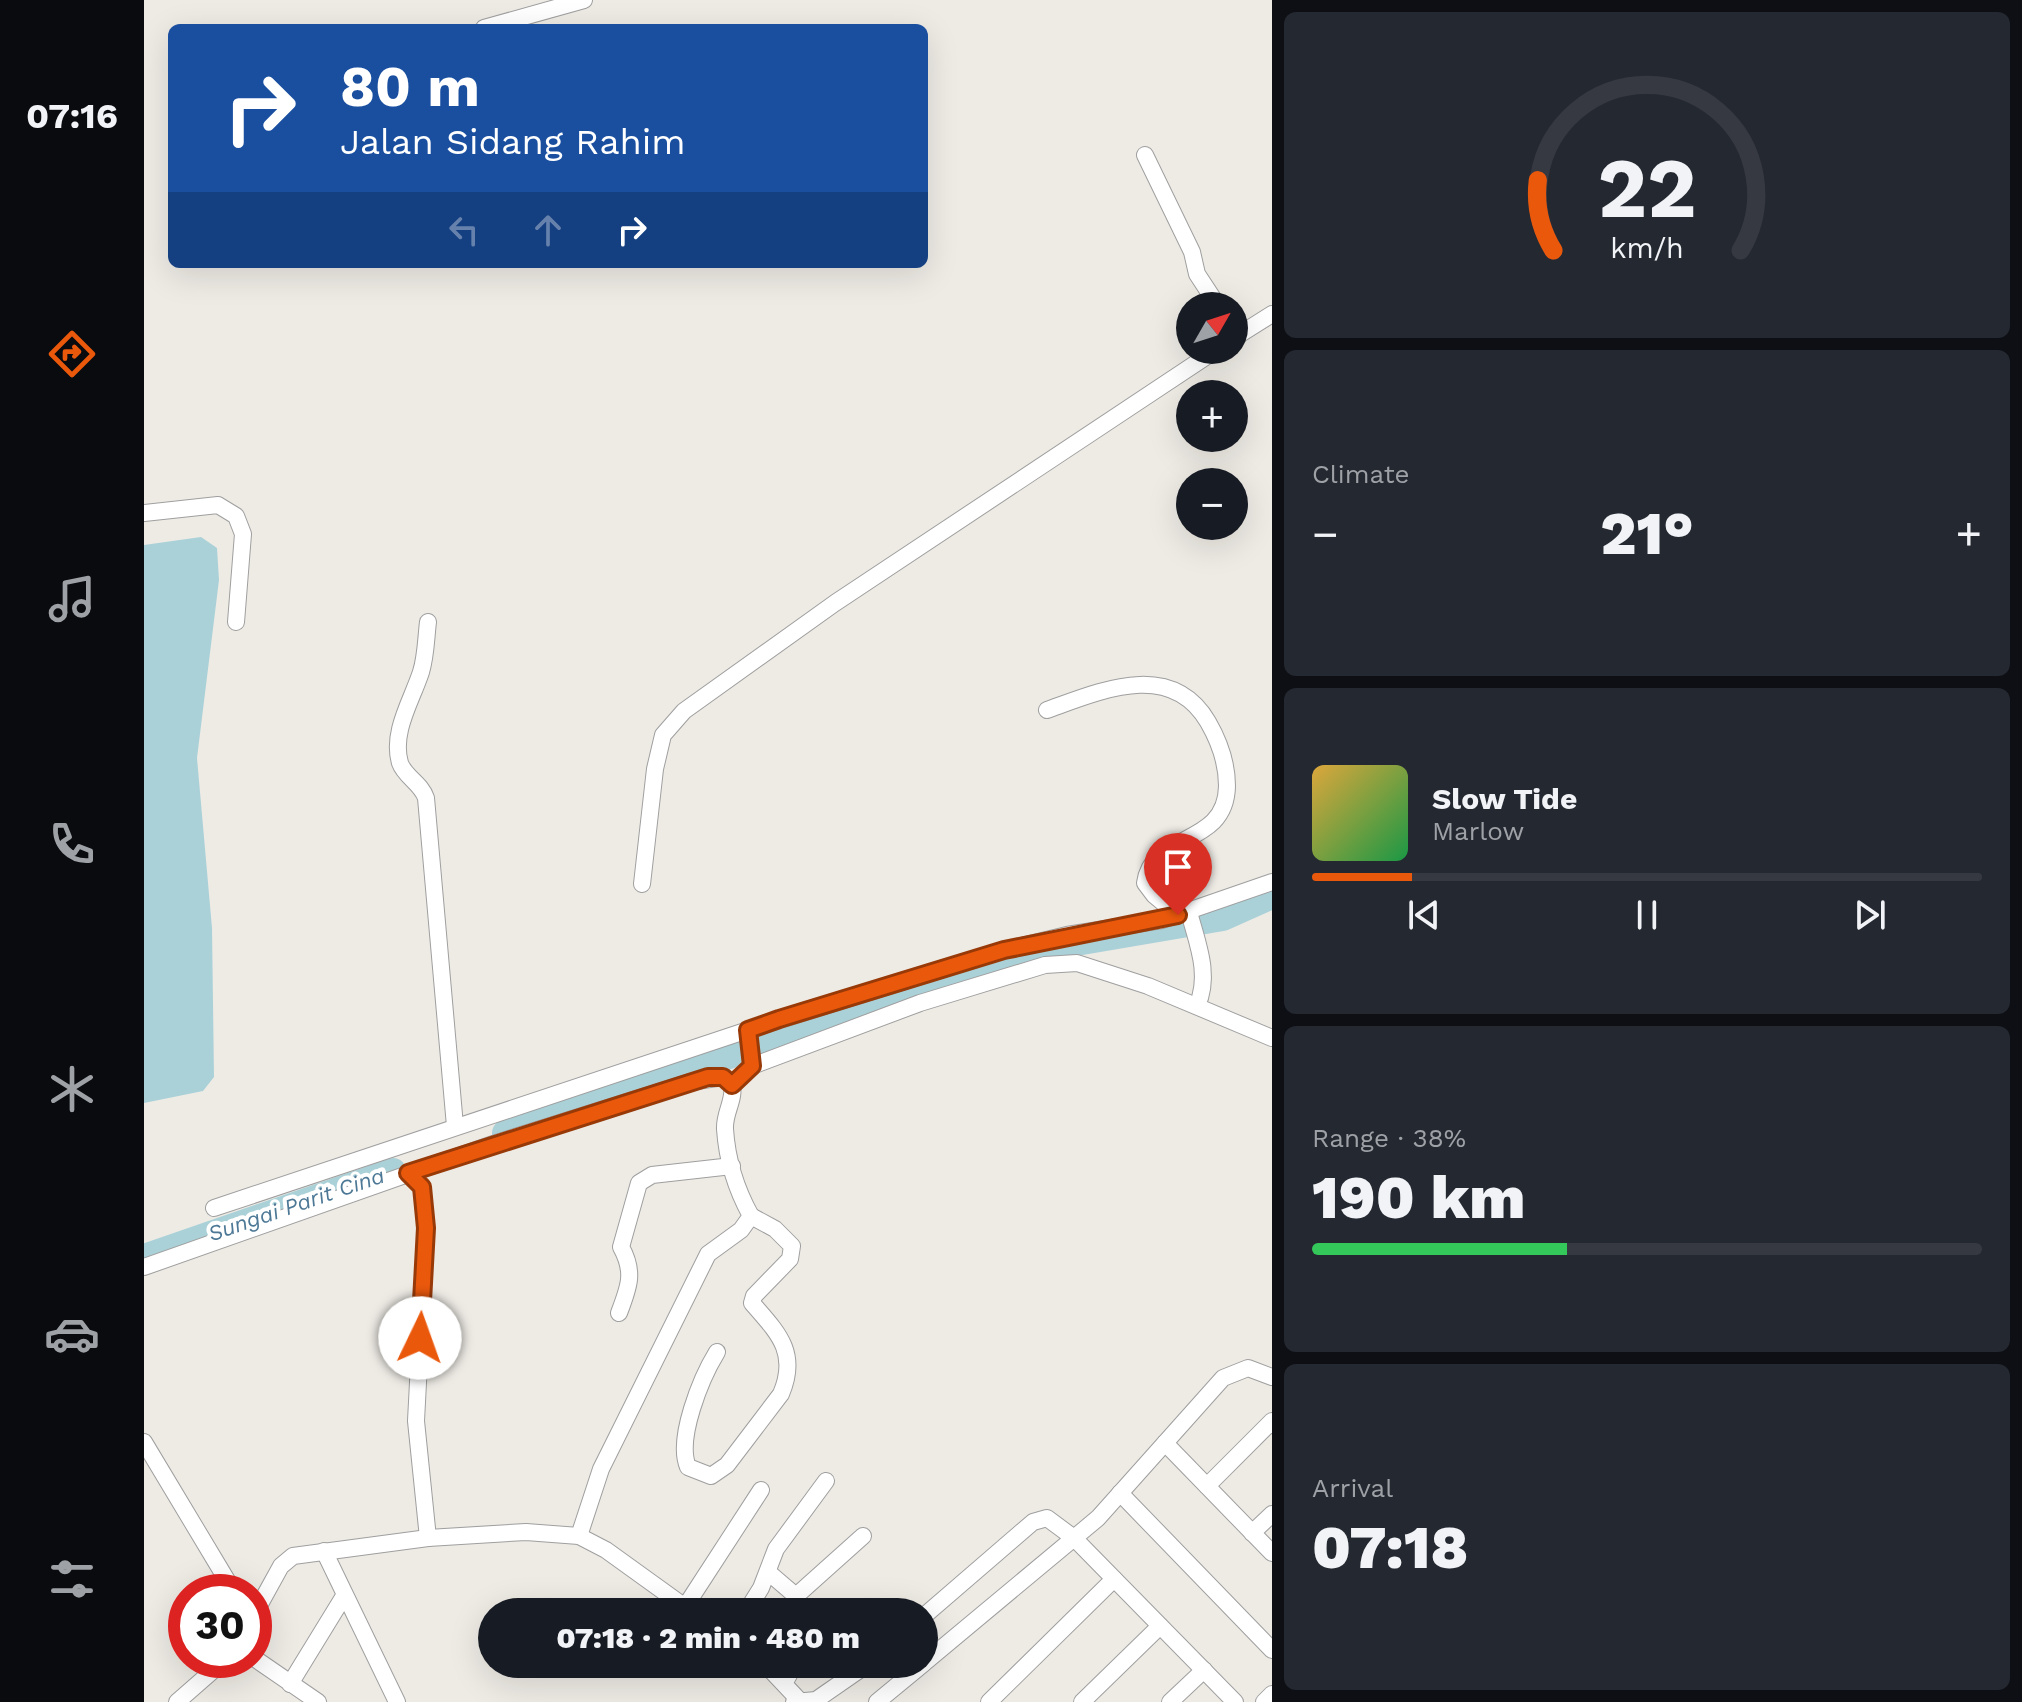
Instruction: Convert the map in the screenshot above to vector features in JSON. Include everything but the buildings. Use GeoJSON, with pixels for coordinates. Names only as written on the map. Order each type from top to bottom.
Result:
{"type":"FeatureCollection","features":[{"type":"Feature","properties":{"kind":"street"},"geometry":{"type":"LineString","coordinates":[[498,24],[584,0]]}},
{"type":"Feature","properties":{"kind":"street"},"geometry":{"type":"LineString","coordinates":[[1145,155],[1192,252],[1197,274],[1209,292]]}},
{"type":"Feature","properties":{"kind":"street"},"geometry":{"type":"LineString","coordinates":[[1250,328],[1272,314]]}},
{"type":"Feature","properties":{"kind":"street"},"geometry":{"type":"LineString","coordinates":[[642,884],[655,769],[663,735],[684,711],[835,603],[1195,364]]}},
{"type":"Feature","properties":{"kind":"street"},"geometry":{"type":"LineString","coordinates":[[144,513],[218,505],[236,516],[243,534],[236,622]]}},
{"type":"Feature","properties":{"kind":"street"},"geometry":{"type":"LineString","coordinates":[[428,622],[421,671],[404,709],[399,755],[401,765],[423,789],[426,798],[455,1126]]}},
{"type":"Feature","properties":{"kind":"street"},"geometry":{"type":"LineString","coordinates":[[1047,710],[1097,692],[1152,683],[1171,688],[1204,716],[1224,759],[1227,787],[1224,808],[1211,827],[1165,851],[1147,872],[1145,883],[1154,895],[1188,920],[1202,953],[1199,999]]}},
{"type":"Feature","properties":{"kind":"street"},"geometry":{"type":"LineString","coordinates":[[214,1208],[455,1126],[1004,950],[1188,920],[1272,882]]}},
{"type":"Feature","properties":{"kind":"street"},"geometry":{"type":"LineString","coordinates":[[144,1267],[408,1173],[708,1077],[743,1074],[920,1003],[1045,965],[1077,963],[1199,999],[1272,1038]]}},
{"type":"Feature","properties":{"kind":"street"},"geometry":{"type":"LineString","coordinates":[[717,1352],[703,1374],[682,1452],[688,1467],[711,1476],[727,1465],[787,1382],[782,1336],[752,1303],[754,1296],[790,1259],[792,1246],[775,1229],[751,1216],[738,1193],[725,1128],[743,1074],[748,1033]]}},
{"type":"Feature","properties":{"kind":"street"},"geometry":{"type":"LineString","coordinates":[[619,1313],[632,1279],[629,1261],[621,1247],[639,1183],[652,1175],[732,1166]]}},
{"type":"Feature","properties":{"kind":"street"},"geometry":{"type":"LineString","coordinates":[[408,1173],[422,1187],[426,1228],[416,1421],[428,1538]]}},
{"type":"Feature","properties":{"kind":"street"},"geometry":{"type":"LineString","coordinates":[[579,1536],[601,1469],[708,1254],[741,1230],[751,1216]]}},
{"type":"Feature","properties":{"kind":"street"},"geometry":{"type":"LineString","coordinates":[[938,1651],[1074,1538],[1120,1493],[1223,1378],[1248,1368],[1272,1377]]}},
{"type":"Feature","properties":{"kind":"street"},"geometry":{"type":"LineString","coordinates":[[1207,1486],[1272,1421]]}},
{"type":"Feature","properties":{"kind":"street"},"geometry":{"type":"LineString","coordinates":[[144,1442],[223,1574]]}},
{"type":"Feature","properties":{"kind":"street"},"geometry":{"type":"LineString","coordinates":[[1165,1443],[1272,1553]]}},
{"type":"Feature","properties":{"kind":"street"},"geometry":{"type":"LineString","coordinates":[[754,1598],[776,1549],[826,1481]]}},
{"type":"Feature","properties":{"kind":"street"},"geometry":{"type":"LineString","coordinates":[[696,1598],[761,1490]]}},
{"type":"Feature","properties":{"kind":"street"},"geometry":{"type":"LineString","coordinates":[[1120,1493],[1272,1650]]}},
{"type":"Feature","properties":{"kind":"street"},"geometry":{"type":"LineString","coordinates":[[1252,1533],[1272,1514]]}},
{"type":"Feature","properties":{"kind":"street"},"geometry":{"type":"LineString","coordinates":[[938,1604],[1038,1519],[1055,1522],[1235,1702]]}},
{"type":"Feature","properties":{"kind":"street"},"geometry":{"type":"LineString","coordinates":[[272,1582],[281,1566],[293,1556],[428,1538],[526,1532],[579,1536],[606,1550],[672,1598]]}},
{"type":"Feature","properties":{"kind":"street"},"geometry":{"type":"LineString","coordinates":[[804,1598],[863,1536]]}},
{"type":"Feature","properties":{"kind":"street"},"geometry":{"type":"LineString","coordinates":[[324,1551],[397,1702]]}},
{"type":"Feature","properties":{"kind":"street"},"geometry":{"type":"LineString","coordinates":[[768,1572],[792,1598]]}},
{"type":"Feature","properties":{"kind":"street"},"geometry":{"type":"LineString","coordinates":[[989,1702],[1114,1579]]}},
{"type":"Feature","properties":{"kind":"street"},"geometry":{"type":"LineString","coordinates":[[290,1684],[344,1596]]}},
{"type":"Feature","properties":{"kind":"street"},"geometry":{"type":"LineString","coordinates":[[1082,1702],[1160,1626]]}},
{"type":"Feature","properties":{"kind":"street"},"geometry":{"type":"LineString","coordinates":[[1170,1702],[1204,1670]]}},
{"type":"Feature","properties":{"kind":"street"},"geometry":{"type":"LineString","coordinates":[[272,1671],[318,1702]]}},
{"type":"Feature","properties":{"kind":"street"},"geometry":{"type":"LineString","coordinates":[[177,1702],[204,1678]]}},
{"type":"Feature","properties":{"kind":"street"},"geometry":{"type":"LineString","coordinates":[[781,1678],[796,1700],[816,1700],[848,1678]]}},
{"type":"Feature","properties":{"kind":"street"},"geometry":{"type":"LineString","coordinates":[[785,1682],[787,1678]]}},
{"type":"Feature","properties":{"kind":"street"},"geometry":{"type":"LineString","coordinates":[[877,1702],[906,1678]]}},
{"type":"Feature","properties":{"kind":"street"},"geometry":{"type":"LineString","coordinates":[[1264,1702],[1272,1694]]}},
{"type":"Feature","properties":{"kind":"water"},"geometry":{"type":"Polygon","coordinates":[[[201,537],[217,548],[219,580],[197,758],[212,928],[214,1077],[203,1091],[144,1103],[144,545],[201,537]]]}},
{"type":"Feature","properties":{"kind":"waterway","name":"Sungai Parit Cina"},"geometry":{"type":"LineString","coordinates":[[505,1133],[1041,949],[1223,918],[1272,896]]}},
{"type":"Feature","properties":{"kind":"waterway","name":"Sungai Parit Cina"},"geometry":{"type":"LineString","coordinates":[[144,1257],[393,1171]]}},
{"type":"Feature","properties":{"kind":"route"},"geometry":{"type":"LineString","coordinates":[[420,1338],[426,1228],[422,1187],[408,1173],[708,1077],[723,1077],[732,1085],[752,1066],[748,1030],[779,1019],[828,1007],[1004,950],[1178,915]]}}]}
